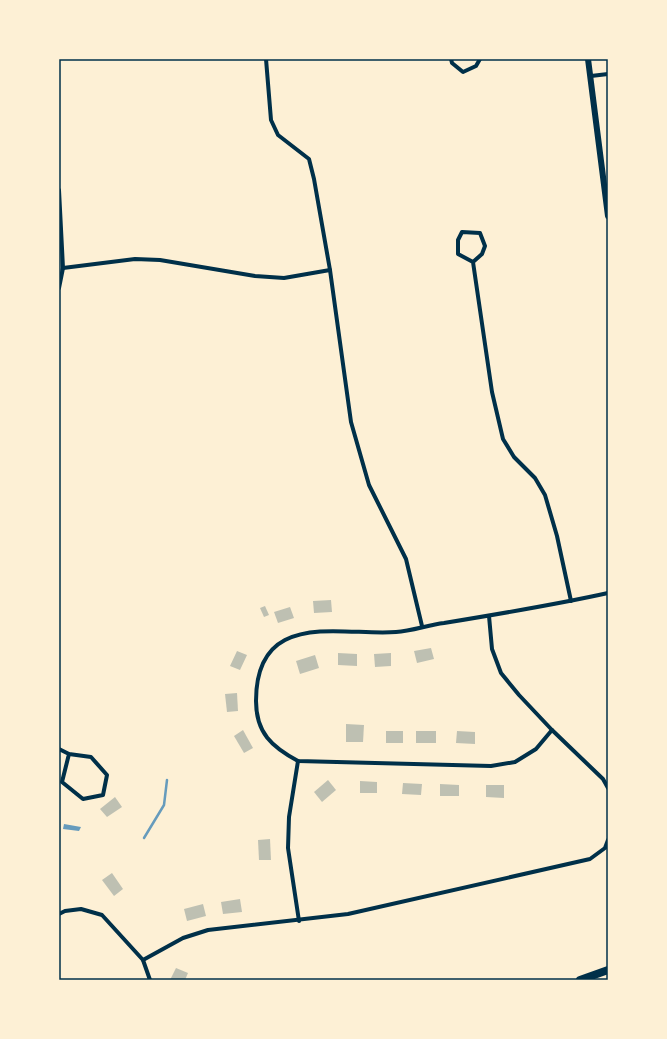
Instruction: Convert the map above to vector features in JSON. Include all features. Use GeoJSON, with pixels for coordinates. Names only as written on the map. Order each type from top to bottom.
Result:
{"type":"FeatureCollection","features":[{"type":"Feature","properties":{"kind":"main road"},"geometry":{"type":"LineString","coordinates":[[580,980],[608,970]]}},
{"type":"Feature","properties":{"kind":"street"},"geometry":{"type":"LineString","coordinates":[[266,59],[271,120],[278,135],[308,159],[314,179],[330,270],[351,422],[369,485],[406,559],[422,626]]}},
{"type":"Feature","properties":{"kind":"street"},"geometry":{"type":"LineString","coordinates":[[451,59],[452,63],[464,72],[476,66],[480,59]]}},
{"type":"Feature","properties":{"kind":"street"},"geometry":{"type":"LineString","coordinates":[[588,59],[608,216]]}},
{"type":"Feature","properties":{"kind":"street"},"geometry":{"type":"LineString","coordinates":[[591,76],[608,74]]}},
{"type":"Feature","properties":{"kind":"street"},"geometry":{"type":"LineString","coordinates":[[59,190],[63,268],[59,288]]}},
{"type":"Feature","properties":{"kind":"street"},"geometry":{"type":"LineString","coordinates":[[462,232],[480,233],[485,246],[482,254],[473,262],[458,254],[458,240],[462,232]]}},
{"type":"Feature","properties":{"kind":"street"},"geometry":{"type":"LineString","coordinates":[[63,268],[135,259],[160,260],[255,276],[284,278],[330,270]]}},
{"type":"Feature","properties":{"kind":"street"},"geometry":{"type":"LineString","coordinates":[[473,262],[492,392],[502,439],[514,457],[535,478],[545,495],[558,536],[571,601]]}},
{"type":"Feature","properties":{"kind":"street"},"geometry":{"type":"LineString","coordinates":[[552,730],[536,749],[515,762],[491,766],[298,761],[279,751],[266,737],[256,716],[256,691],[259,670],[268,652],[286,640],[307,633],[398,632],[422,626],[489,616],[608,593]]}},
{"type":"Feature","properties":{"kind":"street"},"geometry":{"type":"LineString","coordinates":[[489,616],[492,649],[501,673],[518,695],[552,730],[604,779],[608,788]]}},
{"type":"Feature","properties":{"kind":"street"},"geometry":{"type":"LineString","coordinates":[[59,749],[69,754],[91,756],[107,775],[103,795],[82,799],[62,782],[69,754]]}},
{"type":"Feature","properties":{"kind":"street"},"geometry":{"type":"LineString","coordinates":[[298,761],[289,817],[288,848],[299,921]]}},
{"type":"Feature","properties":{"kind":"street"},"geometry":{"type":"LineString","coordinates":[[143,960],[184,938],[208,930],[299,921],[348,914],[590,859],[604,848],[608,840]]}},
{"type":"Feature","properties":{"kind":"street"},"geometry":{"type":"LineString","coordinates":[[59,914],[65,911],[81,908],[102,915],[143,960],[150,980]]}},
{"type":"Feature","properties":{"kind":"water"},"geometry":{"type":"Polygon","coordinates":[[[64,824],[81,827],[79,831],[63,829],[64,824]]]}},
{"type":"Feature","properties":{"kind":"building"},"geometry":{"type":"Polygon","coordinates":[[[331,600],[332,612],[314,613],[313,601],[331,600]]]}},
{"type":"Feature","properties":{"kind":"building"},"geometry":{"type":"Polygon","coordinates":[[[265,606],[269,615],[264,617],[260,608],[265,606]]]}},
{"type":"Feature","properties":{"kind":"building"},"geometry":{"type":"Polygon","coordinates":[[[290,607],[294,618],[278,623],[274,612],[290,607]]]}},
{"type":"Feature","properties":{"kind":"building"},"geometry":{"type":"Polygon","coordinates":[[[431,648],[434,659],[417,663],[414,651],[431,648]]]}},
{"type":"Feature","properties":{"kind":"building"},"geometry":{"type":"Polygon","coordinates":[[[237,651],[247,655],[240,670],[230,666],[237,651]]]}},
{"type":"Feature","properties":{"kind":"building"},"geometry":{"type":"Polygon","coordinates":[[[338,653],[357,654],[357,666],[338,665],[338,653]]]}},
{"type":"Feature","properties":{"kind":"building"},"geometry":{"type":"Polygon","coordinates":[[[391,653],[391,666],[375,667],[374,654],[391,653]]]}},
{"type":"Feature","properties":{"kind":"building"},"geometry":{"type":"Polygon","coordinates":[[[315,655],[319,668],[300,674],[296,661],[315,655]]]}},
{"type":"Feature","properties":{"kind":"building"},"geometry":{"type":"Polygon","coordinates":[[[237,693],[238,711],[227,712],[225,694],[237,693]]]}},
{"type":"Feature","properties":{"kind":"building"},"geometry":{"type":"Polygon","coordinates":[[[346,724],[364,725],[363,742],[346,742],[346,724]]]}},
{"type":"Feature","properties":{"kind":"building"},"geometry":{"type":"Polygon","coordinates":[[[243,730],[253,748],[244,753],[234,736],[243,730]]]}},
{"type":"Feature","properties":{"kind":"building"},"geometry":{"type":"Polygon","coordinates":[[[386,731],[403,731],[403,743],[386,743],[386,731]]]}},
{"type":"Feature","properties":{"kind":"building"},"geometry":{"type":"Polygon","coordinates":[[[416,731],[436,731],[436,743],[416,743],[416,731]]]}},
{"type":"Feature","properties":{"kind":"building"},"geometry":{"type":"Polygon","coordinates":[[[457,731],[475,732],[475,744],[456,743],[457,731]]]}},
{"type":"Feature","properties":{"kind":"building"},"geometry":{"type":"Polygon","coordinates":[[[328,780],[336,790],[322,802],[314,792],[328,780]]]}},
{"type":"Feature","properties":{"kind":"building"},"geometry":{"type":"Polygon","coordinates":[[[360,781],[377,782],[377,793],[360,793],[360,781]]]}},
{"type":"Feature","properties":{"kind":"building"},"geometry":{"type":"Polygon","coordinates":[[[403,783],[422,784],[421,795],[402,794],[403,783]]]}},
{"type":"Feature","properties":{"kind":"building"},"geometry":{"type":"Polygon","coordinates":[[[440,784],[459,785],[459,796],[440,796],[440,784]]]}},
{"type":"Feature","properties":{"kind":"building"},"geometry":{"type":"Polygon","coordinates":[[[486,785],[504,785],[504,798],[486,797],[486,785]]]}},
{"type":"Feature","properties":{"kind":"building"},"geometry":{"type":"Polygon","coordinates":[[[115,797],[122,807],[107,817],[100,809],[115,797]]]}},
{"type":"Feature","properties":{"kind":"building"},"geometry":{"type":"Polygon","coordinates":[[[270,839],[271,860],[259,860],[258,840],[270,839]]]}},
{"type":"Feature","properties":{"kind":"building"},"geometry":{"type":"Polygon","coordinates":[[[112,873],[123,889],[114,896],[102,880],[112,873]]]}},
{"type":"Feature","properties":{"kind":"building"},"geometry":{"type":"Polygon","coordinates":[[[240,899],[242,912],[223,914],[221,902],[240,899]]]}},
{"type":"Feature","properties":{"kind":"building"},"geometry":{"type":"Polygon","coordinates":[[[203,904],[206,916],[187,921],[184,909],[203,904]]]}},
{"type":"Feature","properties":{"kind":"building"},"geometry":{"type":"Polygon","coordinates":[[[176,968],[188,973],[185,980],[170,980],[176,968]]]}},
{"type":"Feature","properties":{"kind":"waterway"},"geometry":{"type":"LineString","coordinates":[[144,838],[164,805],[167,780]]}}]}
